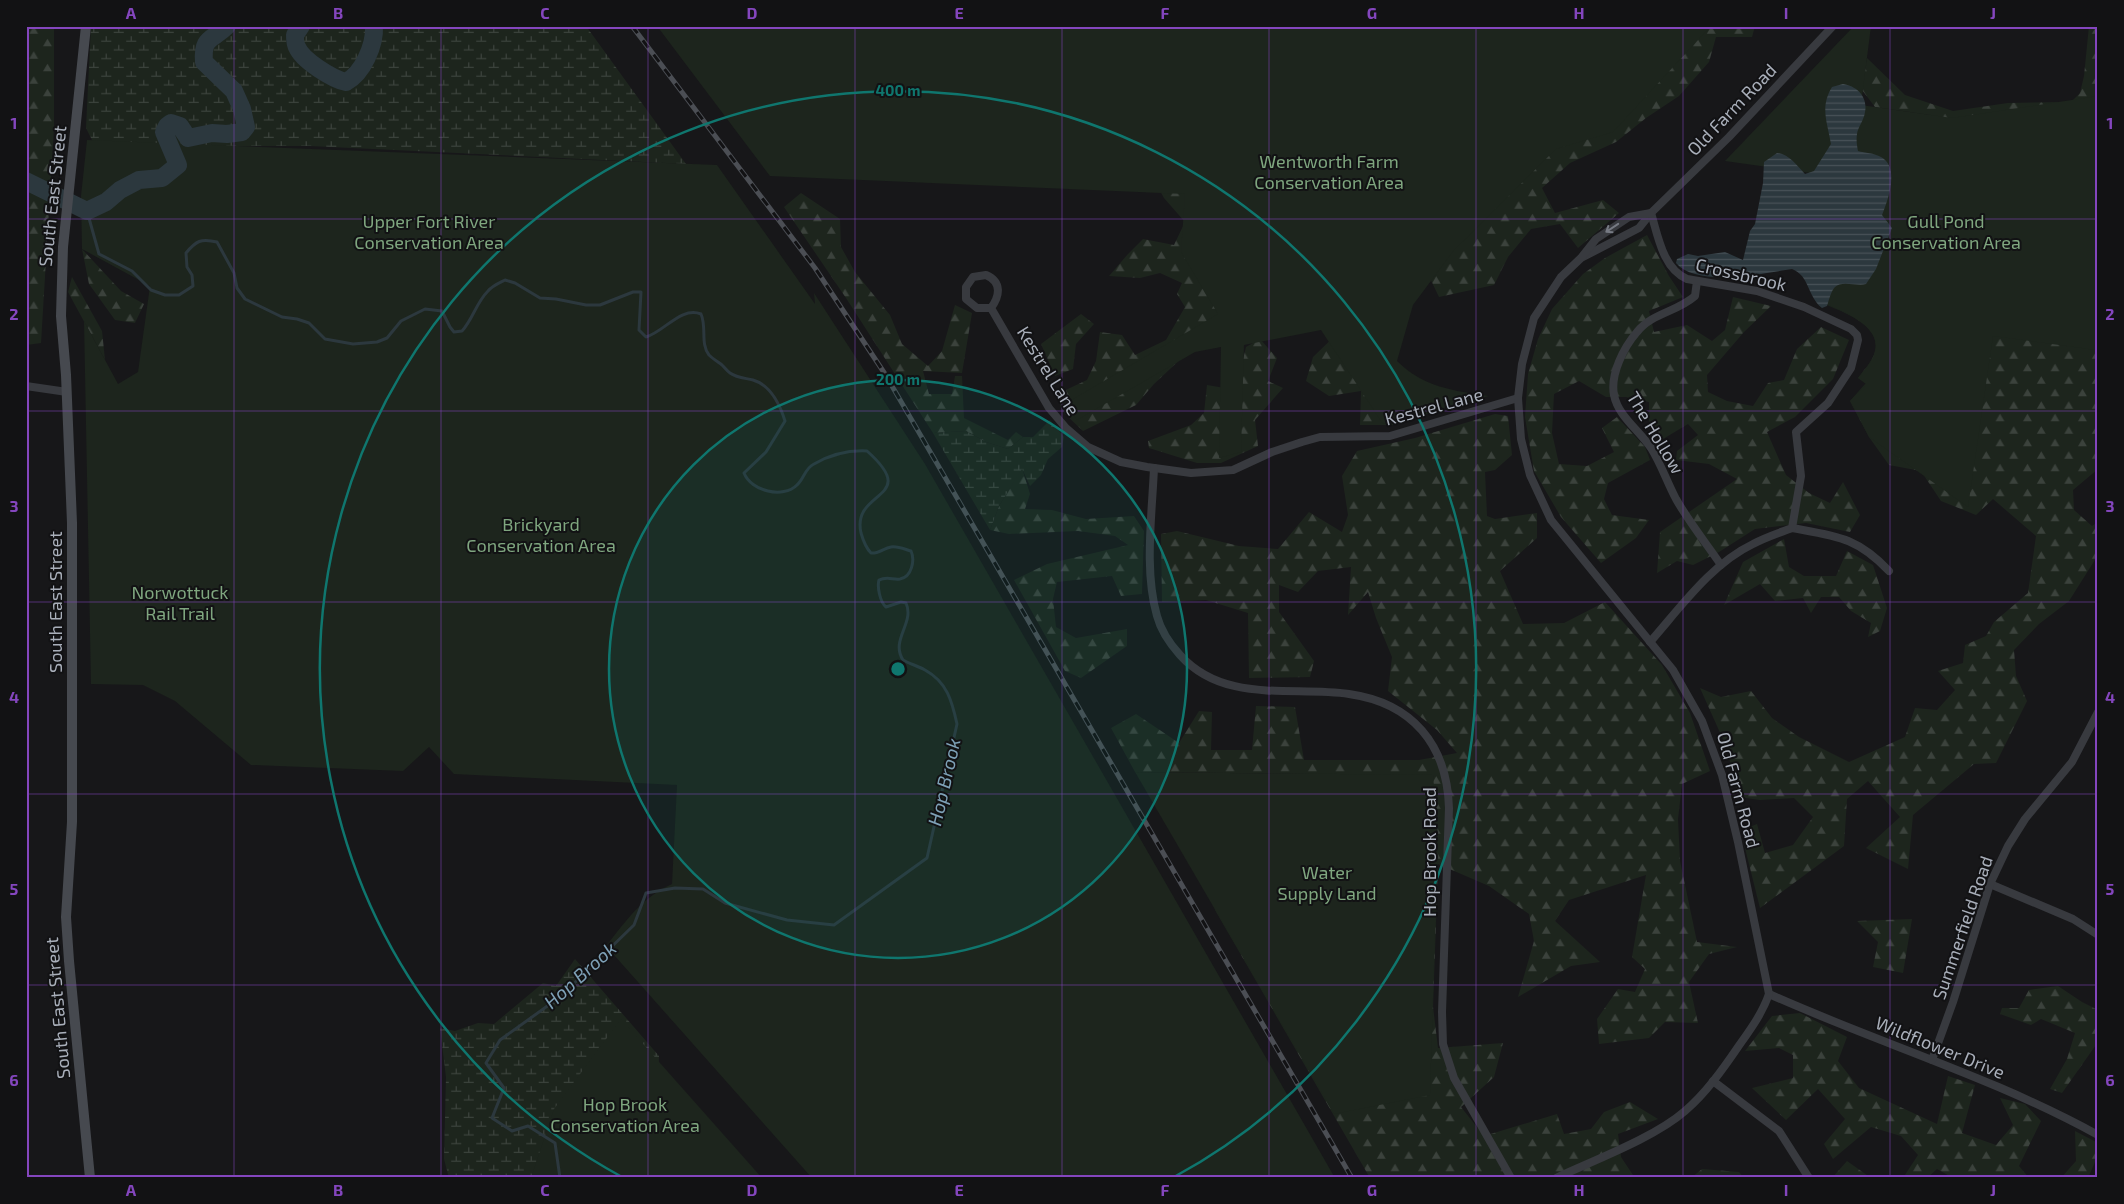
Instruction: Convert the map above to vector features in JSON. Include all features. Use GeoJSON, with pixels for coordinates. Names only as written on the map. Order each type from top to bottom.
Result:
{"type":"FeatureCollection","features":[{"type":"Feature","properties":{"kind":"main road","name":"South East Street"},"geometry":{"type":"LineString","coordinates":[[86,26],[61,274],[61,316],[67,392],[72,523],[72,822],[66,918],[90,1178]]}},
{"type":"Feature","properties":{"kind":"street","name":"Old Farm Road"},"geometry":{"type":"LineString","coordinates":[[1581,258],[1639,228],[1651,213],[1729,137],[1833,26]]}},
{"type":"Feature","properties":{"kind":"street","name":"Old Farm Road"},"geometry":{"type":"LineString","coordinates":[[1651,213],[1628,217],[1596,239],[1581,258],[1561,277],[1534,318],[1522,364],[1518,398],[1521,439],[1525,459],[1536,489],[1551,520],[1673,670],[1690,698],[1713,748],[1722,775],[1738,842],[1769,994]]}},
{"type":"Feature","properties":{"kind":"street","name":"Crossbrook"},"geometry":{"type":"LineString","coordinates":[[1651,213],[1665,257],[1678,275],[1697,281],[1757,291],[1804,307],[1851,329],[1857,335],[1858,346],[1851,368],[1828,403],[1796,432],[1801,476],[1792,528]]}},
{"type":"Feature","properties":{"kind":"street"},"geometry":{"type":"LineString","coordinates":[[986,275],[996,283],[999,290],[998,298],[991,308],[977,308],[966,299],[966,287],[973,277],[986,275]]}},
{"type":"Feature","properties":{"kind":"street","name":"The Hollow"},"geometry":{"type":"LineString","coordinates":[[1697,281],[1696,292],[1691,300],[1648,320],[1628,343],[1619,363],[1614,382],[1614,395],[1628,422],[1649,445],[1658,459],[1676,499],[1721,565]]}},
{"type":"Feature","properties":{"kind":"street","name":"Kestrel Lane"},"geometry":{"type":"LineString","coordinates":[[991,308],[1050,408],[1066,428],[1088,448],[1121,462],[1154,468],[1191,473],[1232,470],[1272,452],[1320,437],[1390,436],[1518,398]]}},
{"type":"Feature","properties":{"kind":"street"},"geometry":{"type":"LineString","coordinates":[[26,386],[67,392]]}},
{"type":"Feature","properties":{"kind":"street","name":"Hop Brook Road"},"geometry":{"type":"LineString","coordinates":[[1154,468],[1150,571],[1154,602],[1165,633],[1184,659],[1208,677],[1232,686],[1258,690],[1349,694],[1381,702],[1396,708],[1410,718],[1433,745],[1446,777],[1449,808],[1443,973],[1443,1044],[1456,1082],[1511,1178]]}},
{"type":"Feature","properties":{"kind":"street"},"geometry":{"type":"LineString","coordinates":[[1650,642],[1721,565],[1752,544],[1792,528],[1849,540],[1874,555],[1889,571]]}},
{"type":"Feature","properties":{"kind":"street","name":"Summerfield Road"},"geometry":{"type":"LineString","coordinates":[[1932,1060],[1953,1002],[1990,884],[2008,846],[2025,820],[2072,762],[2098,712]]}},
{"type":"Feature","properties":{"kind":"street"},"geometry":{"type":"LineString","coordinates":[[1990,884],[2073,919],[2098,935]]}},
{"type":"Feature","properties":{"kind":"street"},"geometry":{"type":"LineString","coordinates":[[1556,1178],[1660,1128],[1684,1112],[1713,1081],[1764,1008],[1769,994]]}},
{"type":"Feature","properties":{"kind":"street","name":"Wildflower Drive"},"geometry":{"type":"LineString","coordinates":[[1769,994],[2044,1107],[2098,1135]]}},
{"type":"Feature","properties":{"kind":"street"},"geometry":{"type":"LineString","coordinates":[[1713,1081],[1779,1132],[1809,1178]]}},
{"type":"Feature","properties":{"kind":"green space"},"geometry":{"type":"Polygon","coordinates":[[[26,26],[54,26],[54,127],[41,343],[26,345],[26,26]]]}},
{"type":"Feature","properties":{"kind":"green space"},"geometry":{"type":"Polygon","coordinates":[[[91,26],[586,26],[686,164],[310,146],[95,146],[86,128],[91,26]]]}},
{"type":"Feature","properties":{"kind":"green space","name":"Wentworth Farm Conservation Area"},"geometry":{"type":"Polygon","coordinates":[[[657,26],[1711,26],[1613,132],[1556,149],[1454,250],[1413,305],[1397,361],[1417,377],[1428,382],[1451,390],[1489,396],[1383,424],[1321,330],[1244,345],[1241,452],[1219,458],[1221,347],[1195,352],[1077,420],[1063,405],[1218,314],[1181,252],[1185,194],[770,176],[657,26]]]}},
{"type":"Feature","properties":{"kind":"green space"},"geometry":{"type":"Polygon","coordinates":[[[1674,26],[1755,26],[1752,37],[1716,37],[1709,62],[1679,96],[1646,118],[1616,142],[1570,163],[1542,188],[1555,213],[1603,200],[1619,213],[1578,248],[1560,224],[1531,229],[1508,257],[1494,285],[1439,297],[1426,270],[1365,374],[1434,390],[1430,413],[1396,425],[1360,425],[1361,391],[1329,396],[1306,381],[1313,357],[1340,331],[1248,296],[1154,384],[1136,405],[1083,431],[1064,413],[1055,395],[1087,380],[1096,361],[1100,332],[1122,335],[1135,355],[1166,340],[1185,307],[1177,294],[1182,283],[1160,273],[1140,278],[1109,276],[1143,239],[1174,245],[1185,222],[1164,198],[1147,167],[1674,26]]]}},
{"type":"Feature","properties":{"kind":"green space","name":"Gull Pond Conservation Area"},"geometry":{"type":"Polygon","coordinates":[[[1854,26],[1871,26],[1861,105],[1952,118],[2098,96],[2098,339],[2096,350],[1993,336],[1968,507],[1869,437],[1850,401],[1866,384],[1858,378],[1872,358],[1875,351],[1875,342],[1872,333],[1866,326],[1848,314],[1821,302],[1839,177],[1725,161],[1854,26]]]}},
{"type":"Feature","properties":{"kind":"green space"},"geometry":{"type":"Polygon","coordinates":[[[2089,26],[2098,26],[2098,168],[1930,115],[1875,107],[1862,90],[1867,58],[1905,95],[1953,111],[2008,103],[2071,102],[2080,93],[2084,76],[2089,26]]]}},
{"type":"Feature","properties":{"kind":"green space","name":"Brickyard Conservation Area"},"geometry":{"type":"Polygon","coordinates":[[[87,140],[717,165],[815,304],[814,293],[925,464],[1335,1178],[812,1178],[606,946],[643,903],[672,884],[677,785],[454,774],[429,747],[403,771],[251,765],[175,701],[143,685],[91,684],[84,321],[118,384],[138,372],[150,286],[82,249],[81,196],[87,140]]]}},
{"type":"Feature","properties":{"kind":"green space"},"geometry":{"type":"Polygon","coordinates":[[[801,193],[840,219],[841,247],[855,272],[890,315],[902,344],[928,366],[942,351],[955,305],[972,313],[962,373],[923,371],[929,394],[952,394],[955,376],[962,376],[964,418],[1008,440],[1016,432],[1023,437],[1008,449],[986,442],[966,431],[933,433],[846,298],[784,207],[801,193]]]}},
{"type":"Feature","properties":{"kind":"green space"},"geometry":{"type":"Polygon","coordinates":[[[1647,235],[1669,276],[1683,297],[1649,311],[1654,332],[1687,325],[1712,341],[1725,330],[1733,297],[1771,306],[1744,332],[1707,375],[1708,392],[1727,401],[1753,406],[1768,383],[1784,380],[1797,349],[1821,327],[1849,340],[1833,379],[1795,417],[1767,432],[1786,475],[1809,493],[1830,503],[1843,482],[1860,515],[1850,532],[1806,523],[1755,529],[1719,552],[1693,565],[1677,561],[1657,573],[1660,532],[1737,479],[1709,464],[1676,460],[1677,451],[1698,435],[1688,424],[1663,439],[1649,421],[1649,402],[1626,397],[1606,397],[1579,381],[1554,394],[1552,433],[1559,464],[1587,466],[1614,452],[1602,428],[1617,417],[1645,447],[1650,460],[1608,483],[1604,499],[1612,515],[1649,520],[1636,538],[1601,563],[1561,517],[1534,471],[1525,417],[1528,374],[1538,339],[1552,309],[1583,274],[1605,258],[1647,235]]]}},
{"type":"Feature","properties":{"kind":"green space"},"geometry":{"type":"Polygon","coordinates":[[[82,249],[121,291],[144,304],[135,323],[115,320],[89,284],[82,249]]]}},
{"type":"Feature","properties":{"kind":"green space"},"geometry":{"type":"Polygon","coordinates":[[[72,277],[102,331],[105,360],[68,292],[72,277]]]}},
{"type":"Feature","properties":{"kind":"green space"},"geometry":{"type":"Polygon","coordinates":[[[1835,287],[2098,335],[2098,469],[2073,490],[2074,510],[2092,526],[2098,522],[2098,555],[2069,601],[2039,624],[2014,650],[2016,676],[2027,701],[1996,763],[1974,764],[1913,815],[1908,869],[1866,848],[1900,817],[1868,781],[1847,799],[1844,846],[1760,908],[1745,848],[1745,829],[1757,824],[1765,853],[1793,845],[1813,817],[1794,798],[1760,800],[1739,797],[1726,746],[1700,688],[1721,697],[1751,691],[1772,718],[1799,737],[1849,762],[1905,737],[1915,708],[1937,710],[1955,690],[1938,671],[1963,663],[1965,645],[1986,636],[1994,622],[2028,593],[2036,536],[1993,499],[1976,515],[1941,501],[1921,471],[1889,465],[1869,437],[1850,401],[1866,383],[1858,378],[1868,365],[1875,351],[1873,334],[1860,321],[1827,305],[1835,287]]]}},
{"type":"Feature","properties":{"kind":"green space"},"geometry":{"type":"Polygon","coordinates":[[[1081,314],[1094,324],[1076,344],[1073,369],[1055,376],[1041,344],[1081,314]]]}},
{"type":"Feature","properties":{"kind":"green space"},"geometry":{"type":"Polygon","coordinates":[[[1260,339],[1277,358],[1268,381],[1283,388],[1255,420],[1258,446],[1221,463],[1197,463],[1149,448],[1148,441],[1191,425],[1204,413],[1207,385],[1236,390],[1246,347],[1260,339]]]}},
{"type":"Feature","properties":{"kind":"green space"},"geometry":{"type":"Polygon","coordinates":[[[1495,414],[1508,416],[1512,455],[1495,470],[1485,472],[1487,516],[1495,519],[1537,513],[1537,538],[1500,571],[1523,624],[1564,623],[1605,602],[1662,665],[1690,713],[1710,771],[1682,784],[1678,819],[1680,861],[1697,942],[1737,947],[1709,954],[1689,982],[1698,1023],[1665,1022],[1649,1038],[1599,1044],[1597,1019],[1618,989],[1635,992],[1645,969],[1632,957],[1646,875],[1569,900],[1555,921],[1600,962],[1571,966],[1518,997],[1534,941],[1529,914],[1489,886],[1438,864],[1433,1007],[1438,1048],[1503,1043],[1494,1077],[1461,1107],[1484,1136],[1557,1114],[1564,1134],[1591,1129],[1604,1112],[1630,1102],[1658,1119],[1618,1134],[1621,1157],[1635,1178],[1370,1178],[1215,910],[1313,774],[1135,772],[1111,728],[1136,714],[1179,743],[1199,711],[1212,712],[1211,750],[1252,750],[1256,706],[1295,707],[1304,760],[1419,760],[1457,753],[1437,730],[1388,691],[1392,657],[1376,618],[1368,592],[1348,615],[1351,567],[1318,571],[1298,592],[1279,585],[1279,612],[1314,661],[1310,677],[1249,678],[1248,613],[1206,600],[1162,602],[1161,534],[1177,531],[1239,546],[1278,549],[1309,512],[1342,532],[1348,515],[1342,476],[1357,451],[1415,438],[1495,414]]]}},
{"type":"Feature","properties":{"kind":"green space"},"geometry":{"type":"Polygon","coordinates":[[[1050,420],[1064,437],[1062,447],[1048,459],[1041,475],[1030,486],[1022,469],[999,506],[990,530],[933,433],[966,431],[986,442],[1008,449],[1023,437],[1033,437],[1050,420]]]}},
{"type":"Feature","properties":{"kind":"green space"},"geometry":{"type":"Polygon","coordinates":[[[1022,468],[1030,494],[1025,509],[1052,510],[1086,519],[1134,516],[1144,531],[1142,594],[1121,596],[1112,576],[1057,582],[1053,599],[1056,627],[1076,638],[1127,629],[1127,646],[1081,678],[1065,671],[1014,580],[1047,564],[1128,545],[1115,536],[1078,531],[1009,534],[990,530],[999,506],[1022,468]]]}},
{"type":"Feature","properties":{"kind":"green space"},"geometry":{"type":"Polygon","coordinates":[[[1784,539],[1789,567],[1804,576],[1836,576],[1847,551],[1873,565],[1887,608],[1880,631],[1868,637],[1871,623],[1851,611],[1839,597],[1821,597],[1811,613],[1803,598],[1775,601],[1760,584],[1724,605],[1743,562],[1784,539]]]}},
{"type":"Feature","properties":{"kind":"green space","name":"Water Supply Land"},"geometry":{"type":"Polygon","coordinates":[[[1135,772],[1433,775],[1438,835],[1430,1095],[1334,1114],[1135,772]]]}},
{"type":"Feature","properties":{"kind":"green space"},"geometry":{"type":"Polygon","coordinates":[[[1912,919],[1903,973],[1873,967],[1878,942],[1857,921],[1912,919]]]}},
{"type":"Feature","properties":{"kind":"green space"},"geometry":{"type":"Polygon","coordinates":[[[575,959],[659,1056],[658,1087],[580,1178],[449,1178],[444,1159],[446,1077],[440,1028],[455,1031],[478,1023],[494,1024],[543,983],[556,986],[575,959]]]}},
{"type":"Feature","properties":{"kind":"green space"},"geometry":{"type":"Polygon","coordinates":[[[2058,986],[2098,1010],[2098,1042],[2062,1093],[2050,1089],[2067,1059],[2075,1033],[2041,1019],[2031,1025],[2000,1014],[2002,1008],[2019,1008],[2029,990],[2058,986]]]}},
{"type":"Feature","properties":{"kind":"green space"},"geometry":{"type":"Polygon","coordinates":[[[1800,1013],[1847,1037],[1838,1061],[1859,1088],[1937,1124],[1948,1076],[1975,1085],[1962,1133],[1996,1145],[2013,1125],[2000,1098],[2025,1104],[2041,1121],[2019,1166],[2029,1178],[1953,1178],[1937,1169],[1927,1178],[1903,1178],[1918,1155],[1901,1136],[1871,1127],[1833,1159],[1824,1144],[1845,1119],[1818,1089],[1786,1120],[1752,1088],[1793,1078],[1793,1055],[1779,1048],[1745,1051],[1772,1016],[1800,1013]]]}},
{"type":"Feature","properties":{"kind":"green space","name":"Hop Brook Conservation Area"},"geometry":{"type":"Polygon","coordinates":[[[621,1019],[762,1178],[531,1178],[554,1109],[621,1019]]]}},
{"type":"Feature","properties":{"kind":"green space"},"geometry":{"type":"Polygon","coordinates":[[[2075,1131],[2098,1143],[2098,1155],[2088,1178],[2061,1178],[2076,1161],[2075,1131]]]}},
{"type":"Feature","properties":{"kind":"green space"},"geometry":{"type":"Polygon","coordinates":[[[1847,1161],[1871,1178],[1832,1178],[1847,1161]]]}},
{"type":"Feature","properties":{"kind":"green space"},"geometry":{"type":"Polygon","coordinates":[[[1702,1169],[1739,1172],[1744,1178],[1691,1178],[1702,1169]]]}},
{"type":"Feature","properties":{"kind":"shaded area"},"geometry":{"type":"Polygon","coordinates":[[[1843,84],[1857,90],[1865,102],[1864,115],[1857,134],[1858,151],[1881,157],[1887,162],[1891,176],[1889,193],[1882,215],[1892,228],[1876,269],[1866,284],[1838,285],[1832,291],[1827,306],[1822,308],[1817,303],[1802,276],[1792,269],[1731,277],[1715,277],[1686,271],[1676,263],[1677,259],[1688,254],[1698,256],[1725,252],[1743,260],[1750,231],[1755,224],[1763,183],[1764,162],[1777,153],[1789,158],[1805,174],[1814,171],[1831,144],[1825,114],[1828,94],[1832,87],[1843,84]]]}},
{"type":"Feature","properties":{"kind":"waterway"},"geometry":{"type":"LineString","coordinates":[[26,181],[87,211],[106,202],[120,190],[139,180],[162,178],[178,165],[164,132],[171,123],[180,126],[188,138],[212,133],[242,132],[246,127],[242,109],[234,91],[204,62],[206,43],[227,26]]}},
{"type":"Feature","properties":{"kind":"waterway"},"geometry":{"type":"LineString","coordinates":[[301,26],[295,35],[296,45],[300,52],[318,68],[346,82],[358,72],[367,58],[374,26]]}},
{"type":"Feature","properties":{"kind":"waterway","name":"Hop Brook"},"geometry":{"type":"LineString","coordinates":[[87,211],[99,254],[132,271],[151,290],[165,295],[179,295],[193,286],[192,275],[187,267],[186,253],[199,242],[207,240],[217,242],[234,273],[237,288],[245,299],[282,317],[309,323],[325,339],[353,344],[377,342],[387,338],[401,321],[425,309],[442,311],[454,332],[462,331],[484,296],[492,288],[505,280],[515,283],[540,298],[586,305],[600,305],[633,292],[641,292],[639,330],[646,337],[680,316],[694,312],[701,314],[704,325],[705,346],[709,355],[733,375],[759,383],[774,396],[785,421],[766,452],[744,473],[753,484],[768,491],[784,492],[797,485],[814,464],[826,458],[853,451],[867,451],[882,467],[888,478],[887,487],[865,509],[861,519],[861,533],[871,553],[894,547],[911,551],[912,568],[904,578],[885,578],[879,580],[878,586],[882,602],[886,607],[901,602],[906,603],[908,618],[899,645],[900,653],[903,660],[939,680],[950,700],[957,724],[927,858],[834,925],[787,920],[725,903],[703,889],[675,888],[646,893],[634,925],[560,997],[500,1040],[486,1063],[504,1088],[492,1118],[512,1131],[528,1126],[555,1143],[560,1178]]}},
{"type":"Feature","properties":{"kind":"railway"},"geometry":{"type":"LineString","coordinates":[[632,26],[815,268],[885,374],[1352,1178]]}},
{"type":"Feature","properties":{"kind":"park label","name":"Upper Fort River Conservation Area"},"geometry":{"type":"Point","coordinates":[429,232]}},
{"type":"Feature","properties":{"kind":"park label","name":"Norwottuck Rail Trail"},"geometry":{"type":"Point","coordinates":[180,603]}}]}
